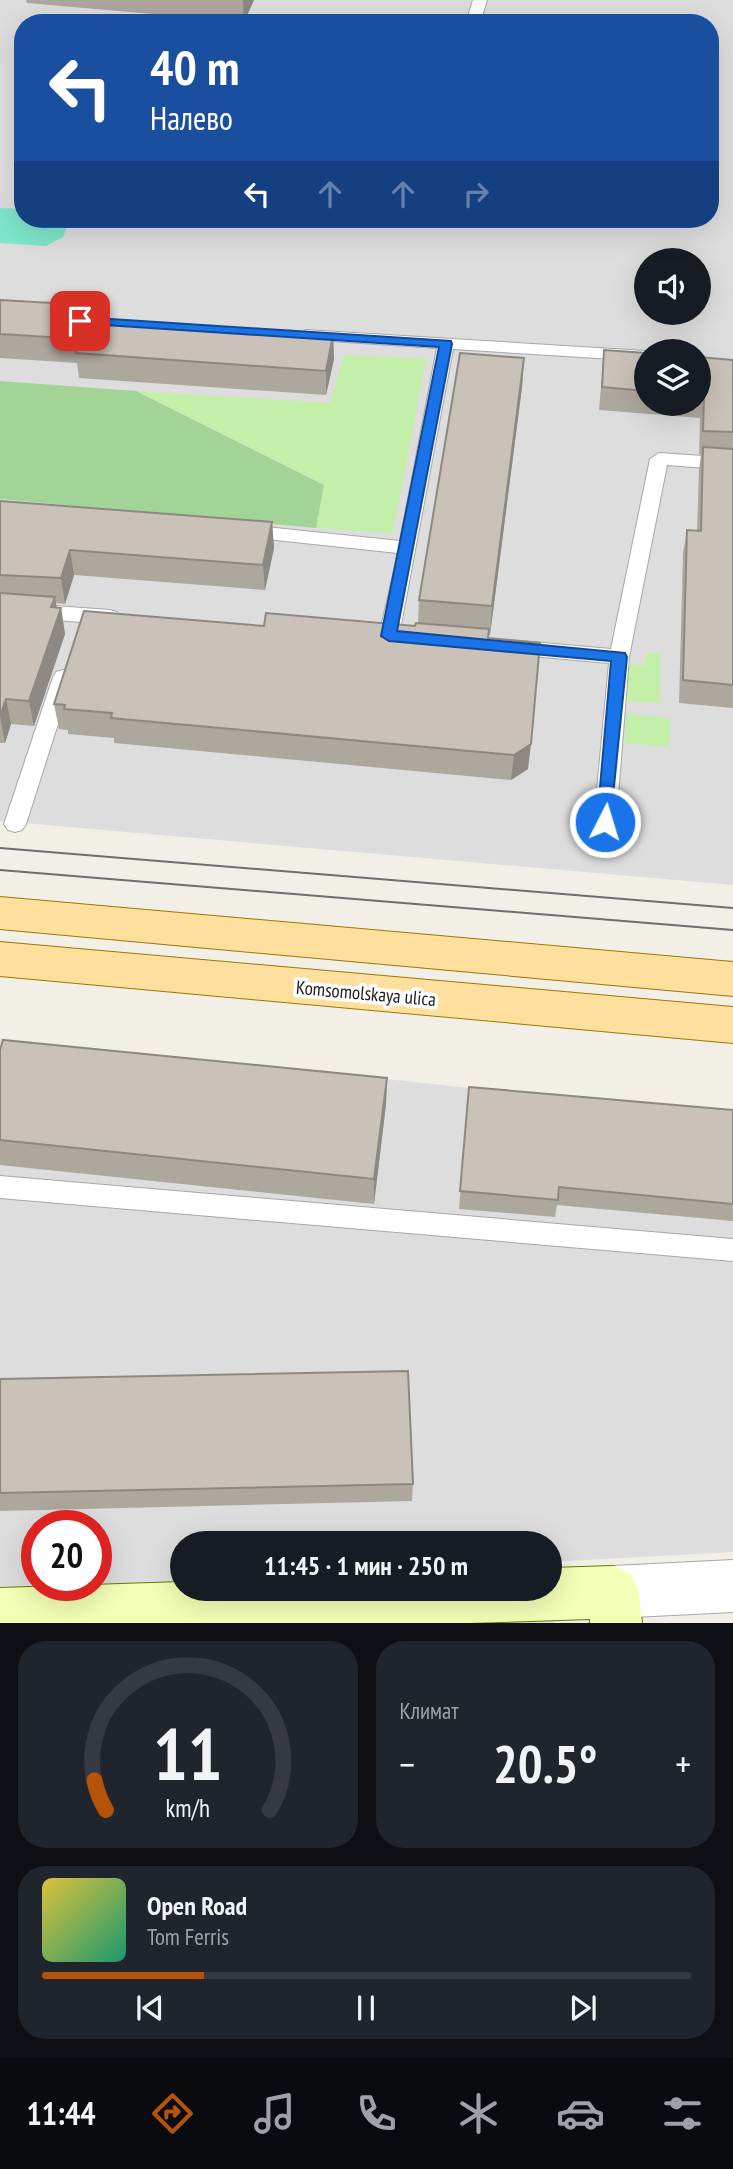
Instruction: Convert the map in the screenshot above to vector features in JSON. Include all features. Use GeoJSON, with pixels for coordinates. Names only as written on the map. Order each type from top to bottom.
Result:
{"type":"FeatureCollection","features":[{"type":"Feature","properties":{"kind":"main road"},"geometry":{"type":"LineString","coordinates":[[0,914],[733,979]]}},
{"type":"Feature","properties":{"kind":"main road","name":"Komsomolskaya ulica"},"geometry":{"type":"LineString","coordinates":[[0,959],[733,1025]]}},
{"type":"Feature","properties":{"kind":"street"},"geometry":{"type":"LineString","coordinates":[[0,1614],[615,1607],[732,1592]]}},
{"type":"Feature","properties":{"kind":"lane"},"geometry":{"type":"LineString","coordinates":[[290,334],[634,355]]}},
{"type":"Feature","properties":{"kind":"lane"},"geometry":{"type":"LineString","coordinates":[[429,639],[382,635],[408,548],[446,344]]}},
{"type":"Feature","properties":{"kind":"lane"},"geometry":{"type":"LineString","coordinates":[[605,822],[619,657],[659,459],[733,464]]}},
{"type":"Feature","properties":{"kind":"lane"},"geometry":{"type":"LineString","coordinates":[[222,528],[408,548]]}},
{"type":"Feature","properties":{"kind":"lane"},"geometry":{"type":"LineString","coordinates":[[0,609],[125,618]]}},
{"type":"Feature","properties":{"kind":"lane"},"geometry":{"type":"LineString","coordinates":[[15,824],[83,615]]}},
{"type":"Feature","properties":{"kind":"lane"},"geometry":{"type":"LineString","coordinates":[[497,645],[619,657]]}},
{"type":"Feature","properties":{"kind":"lane"},"geometry":{"type":"LineString","coordinates":[[0,1187],[733,1250]]}},
{"type":"Feature","properties":{"kind":"shaded area"},"geometry":{"type":"Polygon","coordinates":[[[0,0],[733,0],[733,885],[0,821],[0,0]]]}},
{"type":"Feature","properties":{"kind":"shaded area"},"geometry":{"type":"Polygon","coordinates":[[[0,1038],[733,1116],[733,1552],[562,1561],[562,1531],[170,1531],[170,1601],[552,1601],[554,1623],[0,1623],[0,1038]]]}},
{"type":"Feature","properties":{"kind":"green space"},"geometry":{"type":"Polygon","coordinates":[[[0,208],[14,209],[14,228],[66,228],[63,237],[46,246],[0,243],[0,208]]]}},
{"type":"Feature","properties":{"kind":"green space"},"geometry":{"type":"Polygon","coordinates":[[[344,355],[426,359],[393,533],[316,528],[324,485],[136,391],[330,403],[344,355]]]}},
{"type":"Feature","properties":{"kind":"green space"},"geometry":{"type":"Polygon","coordinates":[[[0,381],[136,391],[324,485],[316,528],[0,499],[0,381]]]}},
{"type":"Feature","properties":{"kind":"green space"},"geometry":{"type":"Polygon","coordinates":[[[646,653],[660,654],[660,703],[627,701],[629,664],[644,666],[646,653]]]}},
{"type":"Feature","properties":{"kind":"green space"},"geometry":{"type":"Polygon","coordinates":[[[626,714],[670,718],[669,747],[625,743],[626,714]]]}},
{"type":"Feature","properties":{"kind":"building"},"geometry":{"type":"Polygon","coordinates":[[[0,300],[104,306],[99,319],[333,335],[326,371],[76,353],[81,339],[0,334],[0,300]]]}},
{"type":"Feature","properties":{"kind":"building"},"geometry":{"type":"Polygon","coordinates":[[[604,350],[634,352],[634,390],[602,387],[604,350]]]}},
{"type":"Feature","properties":{"kind":"building"},"geometry":{"type":"Polygon","coordinates":[[[460,353],[524,358],[492,606],[419,600],[460,353]]]}},
{"type":"Feature","properties":{"kind":"building"},"geometry":{"type":"Polygon","coordinates":[[[711,358],[733,360],[733,432],[703,431],[703,416],[711,416],[711,358]]]}},
{"type":"Feature","properties":{"kind":"building"},"geometry":{"type":"Polygon","coordinates":[[[703,447],[733,449],[733,685],[683,680],[687,530],[701,531],[703,447]]]}},
{"type":"Feature","properties":{"kind":"building"},"geometry":{"type":"Polygon","coordinates":[[[0,501],[272,522],[263,565],[70,550],[61,578],[0,575],[0,501]]]}},
{"type":"Feature","properties":{"kind":"building"},"geometry":{"type":"Polygon","coordinates":[[[0,593],[55,597],[51,607],[61,608],[29,701],[6,699],[0,716],[0,593]]]}},
{"type":"Feature","properties":{"kind":"building"},"geometry":{"type":"Polygon","coordinates":[[[84,611],[264,626],[266,613],[415,626],[416,623],[489,629],[488,638],[540,643],[531,744],[514,755],[111,718],[112,713],[64,709],[65,705],[54,704],[84,611]]]}},
{"type":"Feature","properties":{"kind":"building"},"geometry":{"type":"Polygon","coordinates":[[[3,1040],[387,1078],[374,1179],[0,1140],[0,1050],[3,1040]]]}},
{"type":"Feature","properties":{"kind":"building"},"geometry":{"type":"Polygon","coordinates":[[[469,1087],[733,1110],[733,1204],[559,1187],[558,1200],[460,1191],[469,1087]]]}},
{"type":"Feature","properties":{"kind":"building"},"geometry":{"type":"Polygon","coordinates":[[[408,1371],[413,1484],[0,1493],[0,1379],[408,1371]]]}},
{"type":"Feature","properties":{"kind":"tram line"},"geometry":{"type":"LineString","coordinates":[[0,848],[733,908]]}},
{"type":"Feature","properties":{"kind":"tram line"},"geometry":{"type":"LineString","coordinates":[[0,870],[733,930]]}},
{"type":"Feature","properties":{"kind":"route"},"geometry":{"type":"LineString","coordinates":[[80,321],[446,344],[389,636],[619,657],[605,822]]}}]}
